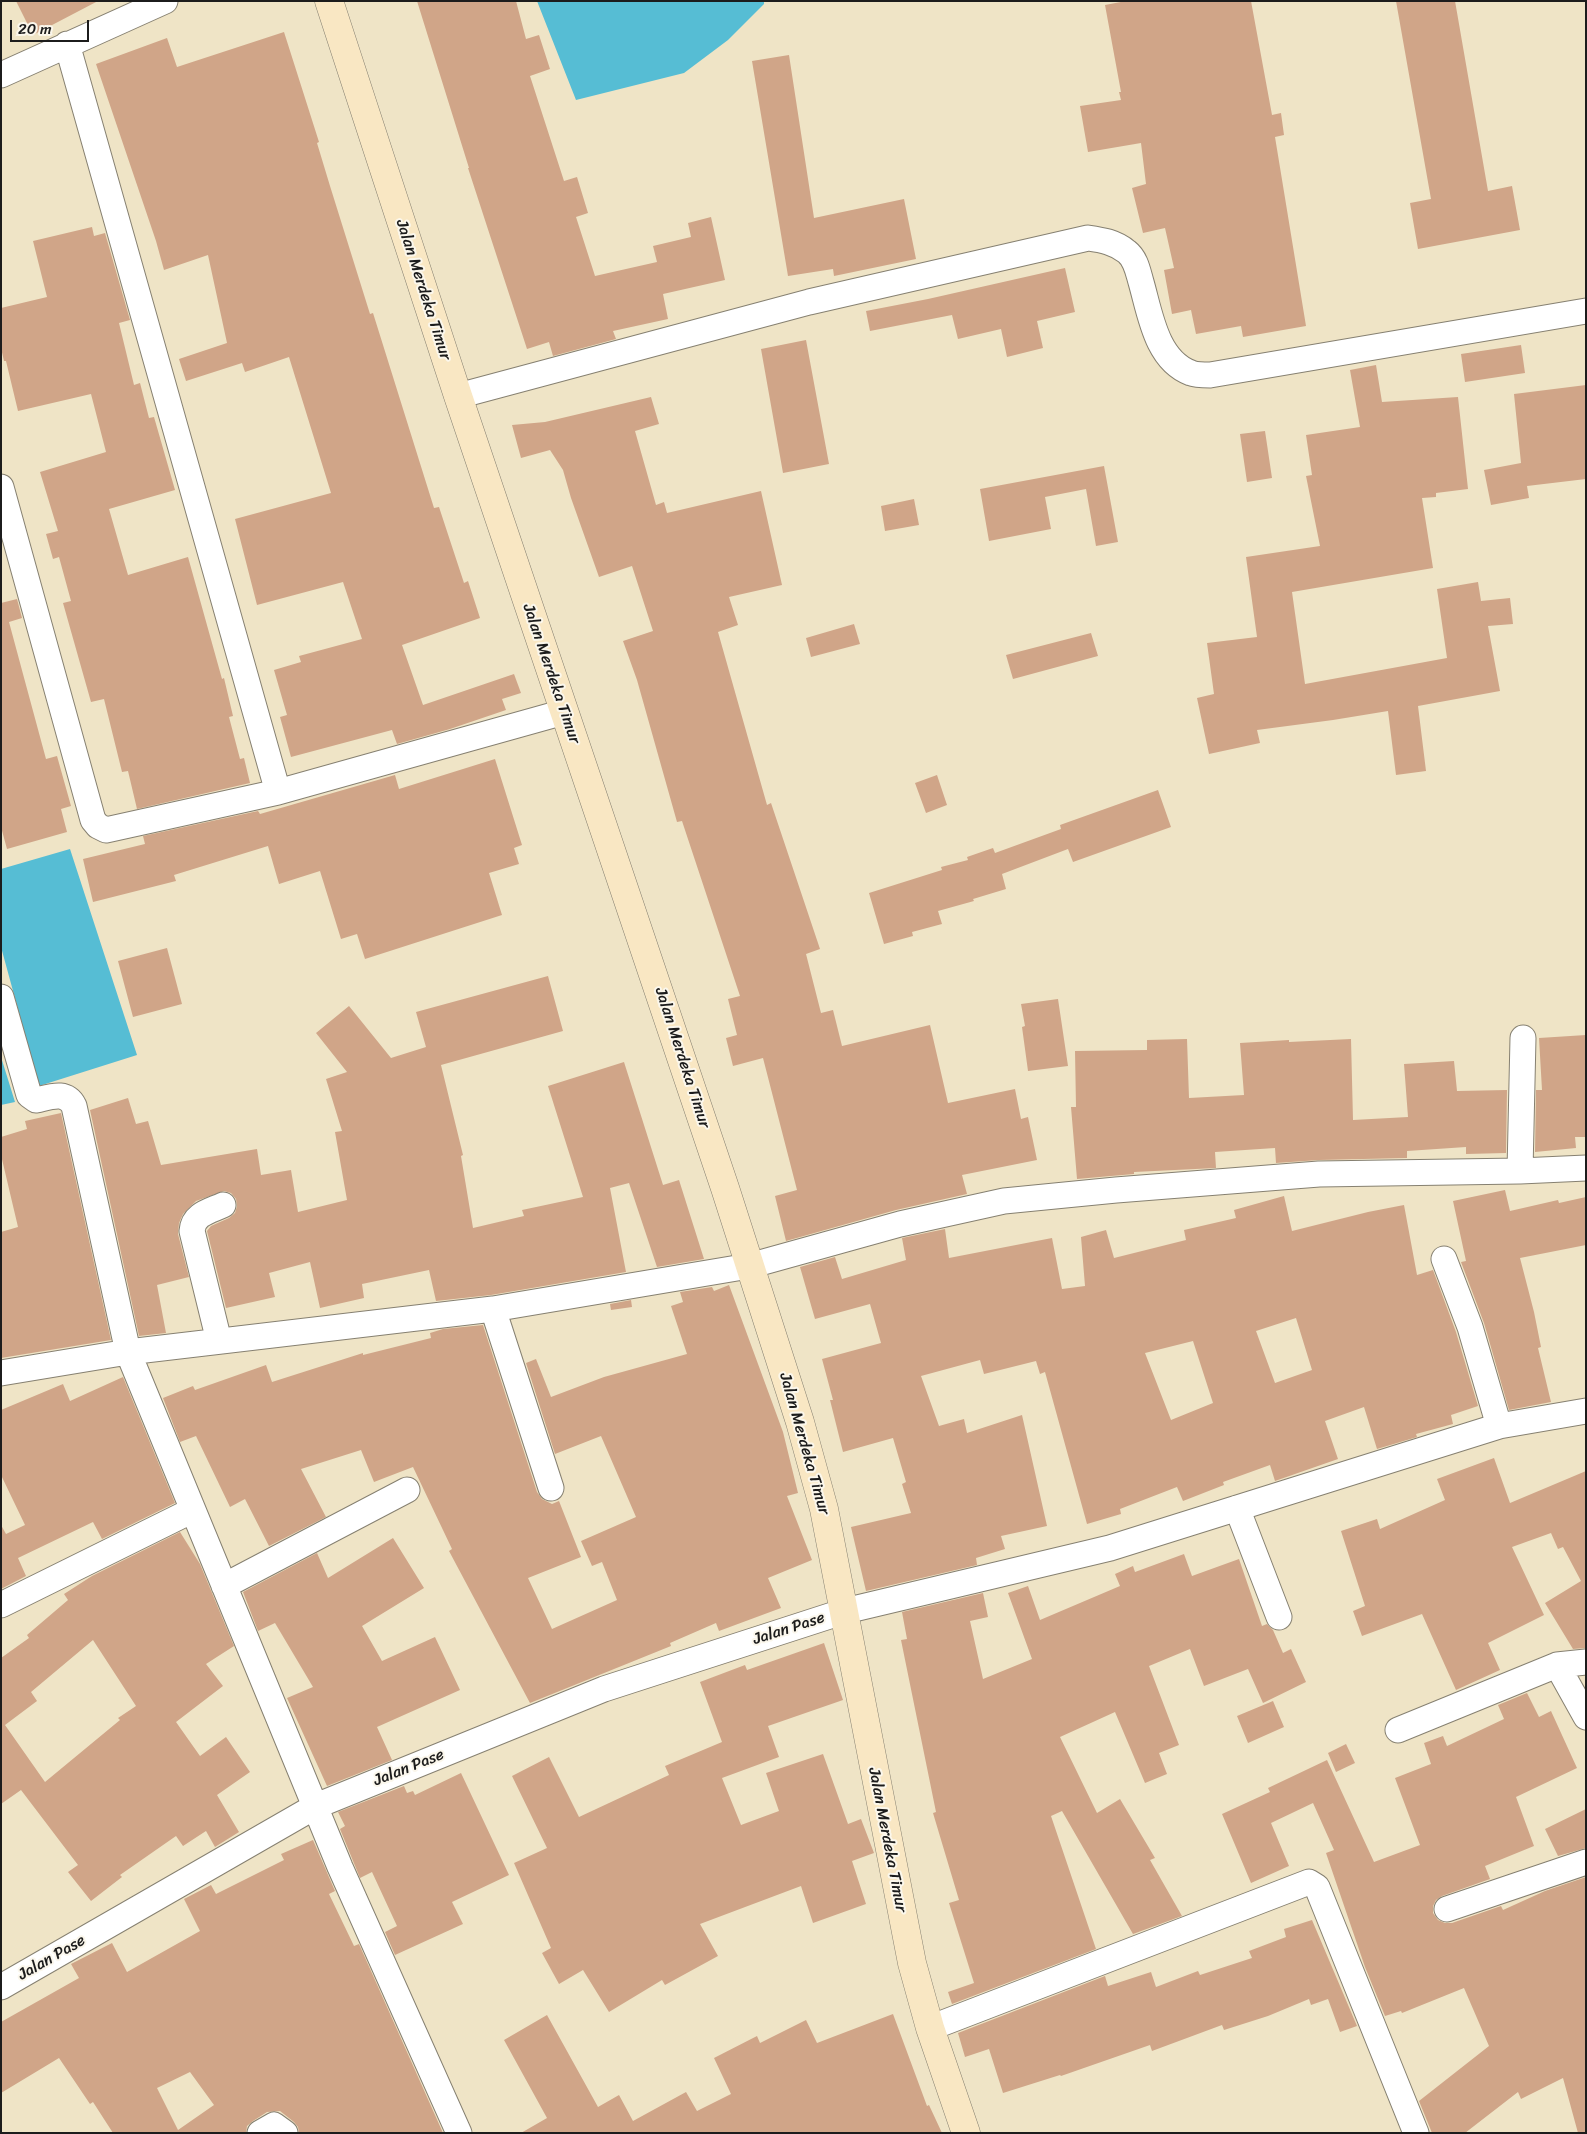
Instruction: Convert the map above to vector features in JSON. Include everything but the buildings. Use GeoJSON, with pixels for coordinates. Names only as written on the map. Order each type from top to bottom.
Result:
{"type":"FeatureCollection","features":[{"type":"Feature","properties":{"kind":"main road","name":"Jalan Merdeka Timur"},"geometry":{"type":"LineString","coordinates":[[329,1],[458,396],[653,971],[800,1422],[824,1509],[912,1963],[930,2028],[966,2133]]}},
{"type":"Feature","properties":{"kind":"street"},"geometry":{"type":"LineString","coordinates":[[1,75],[165,1]]}},
{"type":"Feature","properties":{"kind":"street"},"geometry":{"type":"LineString","coordinates":[[67,44],[278,792]]}},
{"type":"Feature","properties":{"kind":"street"},"geometry":{"type":"LineString","coordinates":[[458,396],[810,302],[1088,238],[1103,240],[1116,245],[1128,253],[1136,265],[1156,334],[1171,360],[1192,374],[1210,375],[1586,310]]}},
{"type":"Feature","properties":{"kind":"street"},"geometry":{"type":"LineString","coordinates":[[1,487],[93,820],[98,826],[106,830],[278,792],[564,712]]}},
{"type":"Feature","properties":{"kind":"street"},"geometry":{"type":"LineString","coordinates":[[1,997],[28,1095],[36,1100],[60,1095],[67,1096],[74,1106],[128,1352],[340,1867],[459,2133]]}},
{"type":"Feature","properties":{"kind":"street"},"geometry":{"type":"LineString","coordinates":[[1520,1171],[1523,1038]]}},
{"type":"Feature","properties":{"kind":"street"},"geometry":{"type":"LineString","coordinates":[[1,1373],[128,1352],[493,1309],[749,1266],[900,1224],[1004,1201],[1319,1174],[1520,1171],[1586,1168]]}},
{"type":"Feature","properties":{"kind":"street"},"geometry":{"type":"LineString","coordinates":[[219,1341],[192,1225],[199,1216],[223,1206]]}},
{"type":"Feature","properties":{"kind":"street"},"geometry":{"type":"LineString","coordinates":[[1444,1259],[1470,1327],[1499,1426]]}},
{"type":"Feature","properties":{"kind":"street"},"geometry":{"type":"LineString","coordinates":[[493,1309],[551,1488]]}},
{"type":"Feature","properties":{"kind":"street","name":"Jalan Pase"},"geometry":{"type":"LineString","coordinates":[[1,1987],[316,1806],[604,1688],[844,1611],[1110,1548],[1499,1426],[1586,1411]]}},
{"type":"Feature","properties":{"kind":"street"},"geometry":{"type":"LineString","coordinates":[[224,1586],[407,1490]]}},
{"type":"Feature","properties":{"kind":"street"},"geometry":{"type":"LineString","coordinates":[[1237,1508],[1279,1618]]}},
{"type":"Feature","properties":{"kind":"street"},"geometry":{"type":"LineString","coordinates":[[1,1605],[193,1510]]}},
{"type":"Feature","properties":{"kind":"street"},"geometry":{"type":"LineString","coordinates":[[1398,1730],[1558,1665],[1586,1662]]}},
{"type":"Feature","properties":{"kind":"street"},"geometry":{"type":"LineString","coordinates":[[1558,1665],[1586,1717]]}},
{"type":"Feature","properties":{"kind":"street"},"geometry":{"type":"LineString","coordinates":[[1447,1909],[1586,1862]]}},
{"type":"Feature","properties":{"kind":"street"},"geometry":{"type":"LineString","coordinates":[[930,2028],[1309,1882],[1317,1887],[1416,2133]]}},
{"type":"Feature","properties":{"kind":"street"},"geometry":{"type":"LineString","coordinates":[[260,2133],[274,2125],[285,2133]]}},
{"type":"Feature","properties":{"kind":"water"},"geometry":{"type":"Polygon","coordinates":[[[537,1],[764,1],[764,4],[728,40],[684,73],[576,100],[537,1]]]}},
{"type":"Feature","properties":{"kind":"water"},"geometry":{"type":"Polygon","coordinates":[[[70,849],[137,1055],[39,1086],[1,947],[1,869],[70,849]]]}},
{"type":"Feature","properties":{"kind":"water"},"geometry":{"type":"Polygon","coordinates":[[[1,1057],[15,1102],[1,1105],[1,1057]]]}}]}
